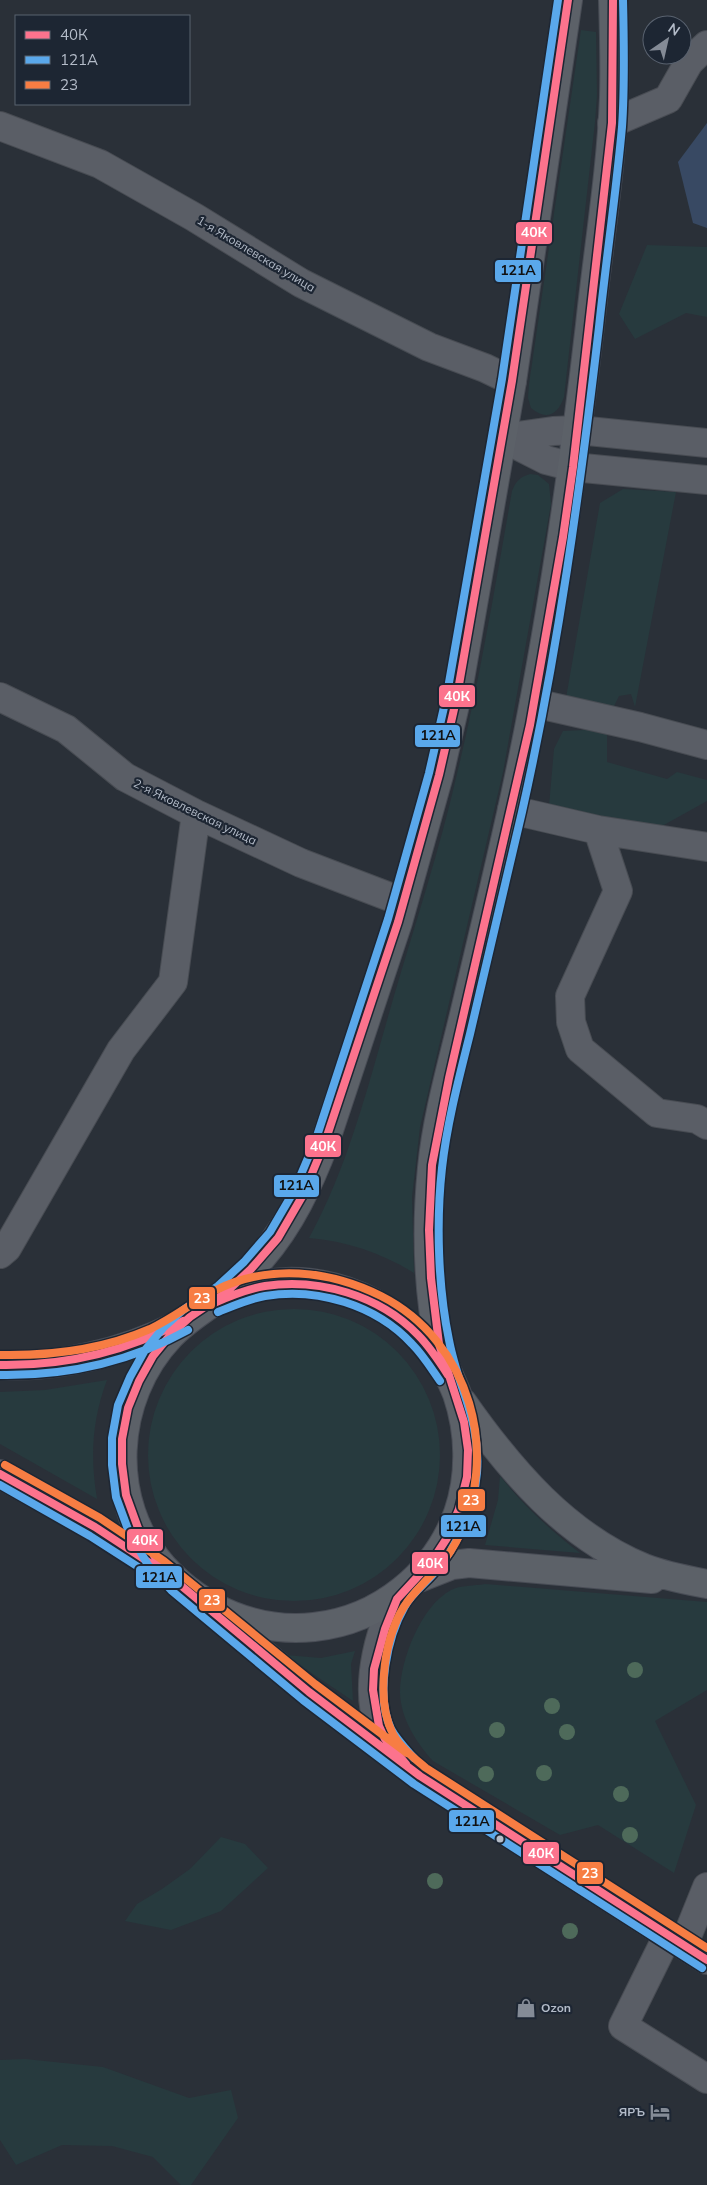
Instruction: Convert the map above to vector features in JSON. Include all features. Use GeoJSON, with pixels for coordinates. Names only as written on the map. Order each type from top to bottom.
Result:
{"type":"FeatureCollection","features":[{"type":"Feature","properties":{"kind":"main road"},"geometry":{"type":"LineString","coordinates":[[187,1590],[156,1559],[138,1528],[126,1495],[122,1464],[122,1439],[128,1408],[139,1381],[153,1356],[171,1334],[238,1282],[266,1253],[303,1195],[325,1142],[403,902],[439,776],[457,696],[503,438],[568,0]]}},
{"type":"Feature","properties":{"kind":"main road"},"geometry":{"type":"LineString","coordinates":[[410,1584],[432,1560],[447,1538],[459,1509],[466,1477],[468,1450],[464,1422],[439,1344],[431,1278],[429,1230],[432,1165],[448,1078],[512,810],[534,703],[574,466],[612,123],[614,64],[613,0]]}},
{"type":"Feature","properties":{"kind":"main road"},"geometry":{"type":"LineString","coordinates":[[0,1365],[42,1364],[103,1354],[154,1337],[230,1295],[256,1287],[286,1282],[318,1284],[349,1291],[383,1306],[409,1325],[433,1352],[453,1386],[497,1450],[526,1484],[570,1524],[619,1556],[645,1568],[676,1578],[707,1584]]}},
{"type":"Feature","properties":{"kind":"main road"},"geometry":{"type":"LineString","coordinates":[[0,1474],[94,1527],[187,1590],[228,1615],[256,1624],[284,1628],[314,1627],[341,1622],[368,1612],[410,1584],[443,1568],[469,1563],[707,1584]]}},
{"type":"Feature","properties":{"kind":"street"},"geometry":{"type":"LineString","coordinates":[[612,123],[668,100],[689,62],[707,45]]}},
{"type":"Feature","properties":{"kind":"street","name":"1-я Яковлевская улица"},"geometry":{"type":"LineString","coordinates":[[0,126],[100,164],[194,217],[301,283],[429,347],[485,368],[512,381]]}},
{"type":"Feature","properties":{"kind":"street"},"geometry":{"type":"LineString","coordinates":[[503,438],[553,431],[578,430],[707,443]]}},
{"type":"Feature","properties":{"kind":"street"},"geometry":{"type":"LineString","coordinates":[[503,438],[546,460],[574,466],[707,480]]}},
{"type":"Feature","properties":{"kind":"street","name":"2-я Яковлевская улица"},"geometry":{"type":"LineString","coordinates":[[0,697],[66,729],[125,777],[196,814],[301,863],[403,902]]}},
{"type":"Feature","properties":{"kind":"street"},"geometry":{"type":"LineString","coordinates":[[534,703],[640,727],[707,745]]}},
{"type":"Feature","properties":{"kind":"street"},"geometry":{"type":"LineString","coordinates":[[512,810],[598,830],[707,847]]}},
{"type":"Feature","properties":{"kind":"street"},"geometry":{"type":"LineString","coordinates":[[0,1254],[7,1248],[121,1050],[173,982],[196,814]]}},
{"type":"Feature","properties":{"kind":"street"},"geometry":{"type":"LineString","coordinates":[[598,830],[618,891],[570,996],[571,1022],[580,1049],[657,1113],[697,1119],[707,1125]]}},
{"type":"Feature","properties":{"kind":"street"},"geometry":{"type":"LineString","coordinates":[[410,1584],[397,1599],[384,1628],[374,1669],[373,1690],[378,1723],[385,1739],[396,1754],[420,1776]]}},
{"type":"Feature","properties":{"kind":"street"},"geometry":{"type":"LineString","coordinates":[[187,1590],[309,1692],[420,1776],[707,1960]]}},
{"type":"Feature","properties":{"kind":"street"},"geometry":{"type":"LineString","coordinates":[[707,1887],[623,2026],[707,2080]]}},
{"type":"Feature","properties":{"kind":"green space"},"geometry":{"type":"Polygon","coordinates":[[[581,30],[596,32],[597,95],[595,122],[564,397],[555,412],[546,415],[536,412],[531,408],[528,398],[529,384],[581,30]]]}},
{"type":"Feature","properties":{"kind":"green space"},"geometry":{"type":"Polygon","coordinates":[[[647,245],[707,247],[707,317],[686,313],[635,339],[619,314],[647,245]]]}},
{"type":"Feature","properties":{"kind":"green space"},"geometry":{"type":"Polygon","coordinates":[[[530,474],[538,475],[549,484],[551,504],[503,772],[420,1127],[412,1197],[414,1273],[363,1249],[337,1242],[309,1238],[336,1180],[358,1120],[434,861],[472,707],[512,491],[519,480],[530,474]]]}},
{"type":"Feature","properties":{"kind":"green space"},"geometry":{"type":"Polygon","coordinates":[[[623,489],[676,492],[635,707],[631,694],[619,696],[611,712],[566,698],[600,503],[623,489]]]}},
{"type":"Feature","properties":{"kind":"green space"},"geometry":{"type":"Polygon","coordinates":[[[607,729],[607,762],[667,779],[677,772],[707,780],[707,801],[662,826],[640,827],[549,806],[554,749],[563,731],[607,729]]]}},
{"type":"Feature","properties":{"kind":"green space"},"geometry":{"type":"Polygon","coordinates":[[[294,1309],[322,1312],[350,1320],[375,1334],[397,1352],[415,1374],[429,1399],[437,1427],[440,1455],[437,1483],[429,1511],[415,1536],[397,1558],[375,1576],[350,1590],[322,1598],[294,1601],[266,1598],[238,1590],[213,1576],[191,1558],[173,1536],[159,1511],[151,1483],[148,1455],[151,1427],[159,1399],[173,1374],[191,1352],[213,1334],[238,1320],[266,1312],[294,1309]]]}},
{"type":"Feature","properties":{"kind":"green space"},"geometry":{"type":"Polygon","coordinates":[[[107,1380],[95,1424],[93,1453],[97,1499],[0,1444],[0,1392],[45,1390],[107,1380]]]}},
{"type":"Feature","properties":{"kind":"green space"},"geometry":{"type":"Polygon","coordinates":[[[500,1476],[538,1517],[580,1553],[485,1545],[498,1500],[500,1476]]]}},
{"type":"Feature","properties":{"kind":"green space"},"geometry":{"type":"Polygon","coordinates":[[[485,1584],[707,1602],[707,1690],[655,1721],[696,1805],[674,1873],[598,1825],[560,1835],[433,1761],[415,1738],[403,1712],[400,1693],[404,1665],[414,1635],[430,1608],[451,1590],[463,1586],[485,1584]]]}},
{"type":"Feature","properties":{"kind":"green space"},"geometry":{"type":"Polygon","coordinates":[[[355,1651],[351,1664],[353,1701],[285,1655],[321,1658],[355,1651]]]}},
{"type":"Feature","properties":{"kind":"green space"},"geometry":{"type":"Polygon","coordinates":[[[221,1837],[245,1844],[268,1868],[221,1911],[171,1930],[125,1921],[137,1904],[190,1869],[221,1837]]]}},
{"type":"Feature","properties":{"kind":"green space"},"geometry":{"type":"Polygon","coordinates":[[[25,2059],[103,2067],[189,2098],[231,2090],[238,2118],[191,2185],[181,2185],[153,2157],[112,2146],[62,2145],[16,2165],[0,2140],[0,2060],[25,2059]]]}},
{"type":"Feature","properties":{"kind":"water"},"geometry":{"type":"Polygon","coordinates":[[[707,123],[707,228],[693,223],[678,162],[707,123]]]}},
{"type":"Feature","properties":{"kind":"transit line","name":"121А"},"geometry":{"type":"LineString","coordinates":[[558,0],[502,379],[447,694],[429,773],[388,919],[316,1139],[294,1191],[270,1232],[244,1262],[218,1286],[183,1310],[164,1327],[145,1350],[130,1377],[118,1405],[112,1438],[112,1465],[116,1497],[129,1532],[148,1565],[172,1591],[303,1700],[414,1784],[702,1968]]}},
{"type":"Feature","properties":{"kind":"transit line","name":"40К"},"geometry":{"type":"LineString","coordinates":[[568,0],[512,381],[457,696],[439,775],[398,922],[325,1142],[303,1195],[278,1238],[251,1269],[224,1294],[190,1317],[171,1334],[153,1356],[139,1381],[128,1408],[122,1439],[122,1464],[126,1495],[138,1528],[156,1559],[178,1583],[309,1692],[420,1776],[707,1960]]}},
{"type":"Feature","properties":{"kind":"transit line","name":"40К"},"geometry":{"type":"LineString","coordinates":[[406,1764],[385,1739],[379,1726],[373,1690],[374,1669],[385,1629],[397,1599],[432,1561],[447,1538],[459,1509],[467,1477],[468,1450],[464,1422],[439,1344],[431,1278],[429,1230],[432,1165],[449,1078],[530,725],[563,537],[573,467],[612,123],[613,0]]}},
{"type":"Feature","properties":{"kind":"transit line","name":"121А"},"geometry":{"type":"LineString","coordinates":[[414,1758],[393,1733],[386,1715],[384,1683],[388,1650],[399,1619],[408,1601],[443,1562],[458,1538],[472,1499],[477,1473],[476,1437],[453,1358],[442,1298],[439,1254],[439,1210],[442,1168],[454,1101],[535,752],[567,571],[592,388],[620,152],[624,95],[623,0]]}},
{"type":"Feature","properties":{"kind":"transit line","name":"23"},"geometry":{"type":"LineString","coordinates":[[0,1355],[76,1350],[114,1342],[150,1329],[216,1290],[257,1276],[278,1274],[299,1274],[341,1280],[381,1296],[412,1316],[437,1341],[456,1371],[469,1403],[476,1438],[476,1473],[470,1508],[456,1542],[445,1559],[408,1601],[393,1630],[388,1647],[384,1685],[384,1703],[387,1720],[393,1734],[403,1748],[426,1768],[707,1948]]}},
{"type":"Feature","properties":{"kind":"transit line","name":"40К"},"geometry":{"type":"LineString","coordinates":[[214,1303],[252,1289],[285,1284],[327,1287],[347,1292],[385,1309],[402,1321],[426,1344],[448,1375]]}},
{"type":"Feature","properties":{"kind":"transit line","name":"121А"},"geometry":{"type":"LineString","coordinates":[[218,1312],[253,1299],[285,1294],[305,1294],[344,1302],[363,1309],[397,1330],[420,1353],[440,1381]]}},
{"type":"Feature","properties":{"kind":"transit line","name":"40К"},"geometry":{"type":"LineString","coordinates":[[0,1365],[48,1363],[94,1355],[140,1341],[183,1321]]}},
{"type":"Feature","properties":{"kind":"transit line","name":"121А"},"geometry":{"type":"LineString","coordinates":[[0,1375],[49,1373],[97,1365],[143,1351],[188,1330]]}},
{"type":"Feature","properties":{"kind":"transit line","name":"23"},"geometry":{"type":"LineString","coordinates":[[5,1465],[100,1518],[164,1561],[315,1684],[407,1753]]}},
{"type":"Feature","properties":{"kind":"transit line","name":"40К"},"geometry":{"type":"LineString","coordinates":[[0,1474],[95,1527],[162,1571]]}},
{"type":"Feature","properties":{"kind":"transit line","name":"121А"},"geometry":{"type":"LineString","coordinates":[[0,1485],[90,1536],[157,1579]]}},
{"type":"Feature","properties":{"kind":"place","name":"Ozon"},"geometry":{"type":"Point","coordinates":[526,2008]}},
{"type":"Feature","properties":{"kind":"place","name":"ЯРЪ"},"geometry":{"type":"Point","coordinates":[660,2112]}}]}
